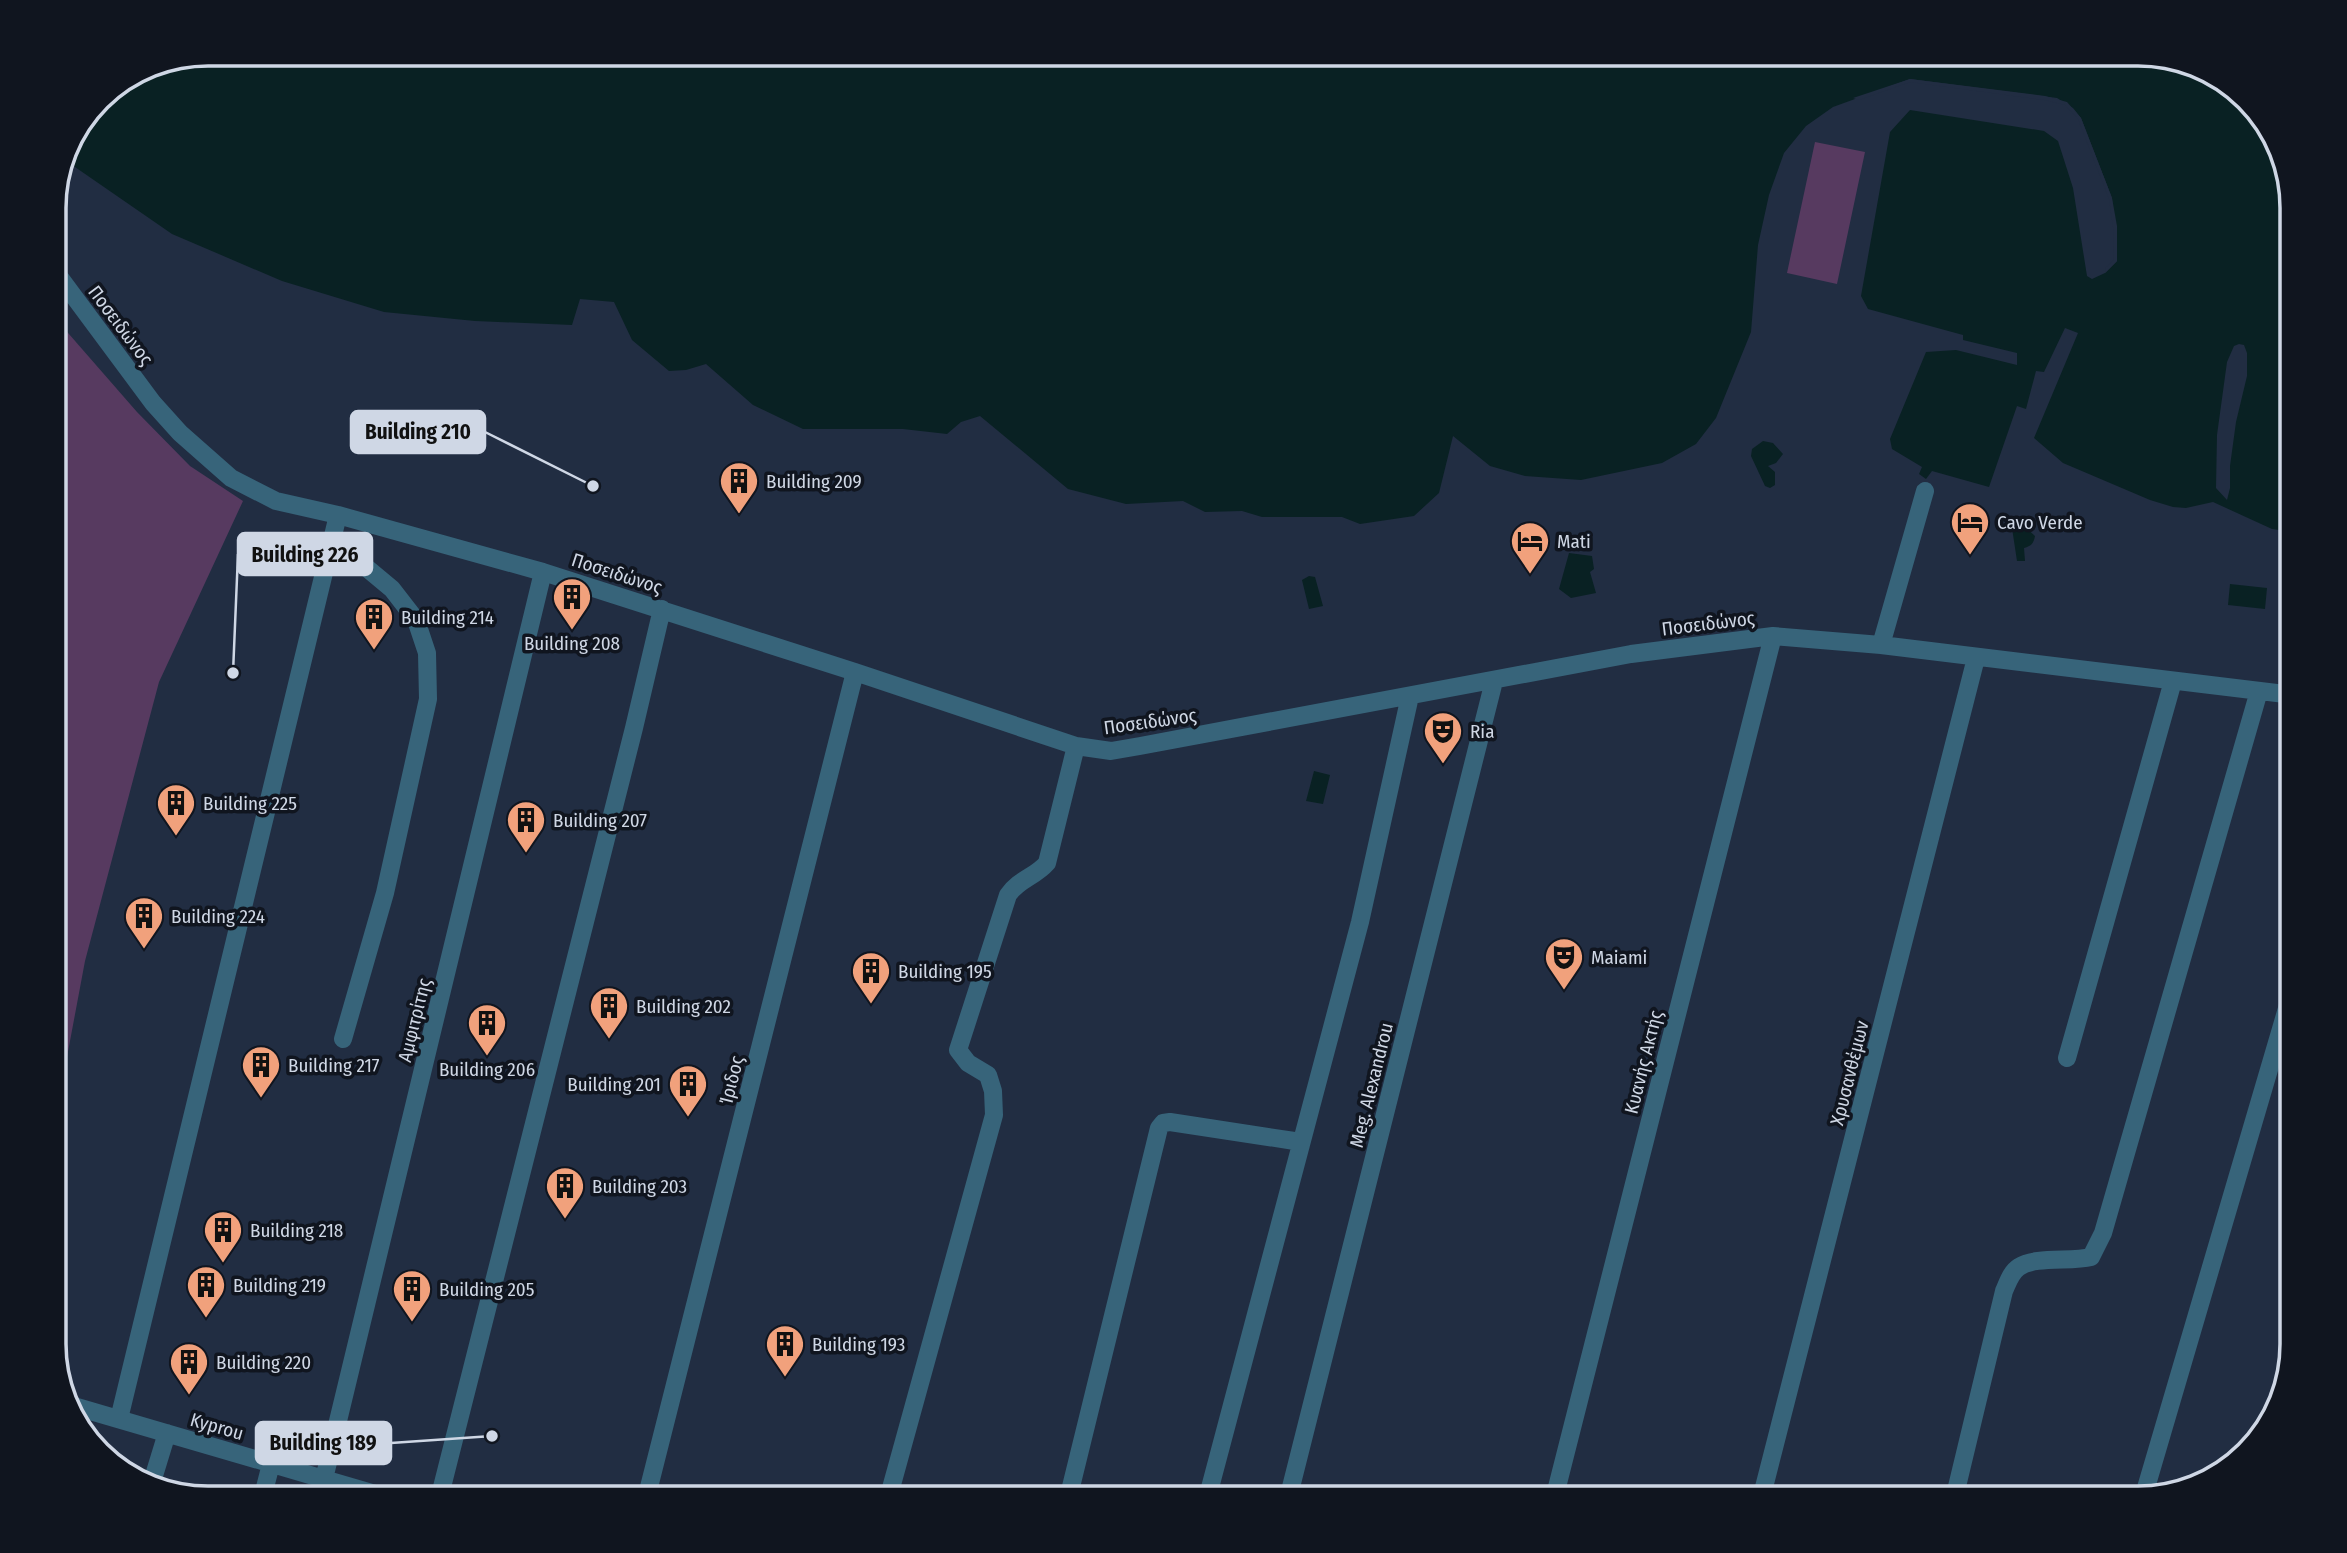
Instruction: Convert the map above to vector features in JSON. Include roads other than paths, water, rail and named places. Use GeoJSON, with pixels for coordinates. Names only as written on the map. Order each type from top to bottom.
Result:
{"type":"FeatureCollection","features":[{"type":"Feature","properties":{"kind":"street","name":"Ποσειδώνος"},"geometry":{"type":"LineString","coordinates":[[67,287],[153,403],[180,433],[231,478],[276,501],[338,515],[543,572],[1076,746],[1111,751],[1631,654],[1773,636],[1881,645],[2280,693]]}},
{"type":"Feature","properties":{"kind":"street"},"geometry":{"type":"LineString","coordinates":[[1881,645],[1925,491]]}},
{"type":"Feature","properties":{"kind":"street"},"geometry":{"type":"LineString","coordinates":[[119,1419],[338,515]]}},
{"type":"Feature","properties":{"kind":"street"},"geometry":{"type":"LineString","coordinates":[[332,539],[392,589],[416,620],[427,653],[428,665],[428,699],[385,893],[343,1039]]}},
{"type":"Feature","properties":{"kind":"street","name":"Αμφιτρίτης"},"geometry":{"type":"LineString","coordinates":[[324,1479],[543,572]]}},
{"type":"Feature","properties":{"kind":"street"},"geometry":{"type":"LineString","coordinates":[[442,1486],[662,609]]}},
{"type":"Feature","properties":{"kind":"street","name":"Κυανής Ακτής"},"geometry":{"type":"LineString","coordinates":[[1557,1486],[1773,636]]}},
{"type":"Feature","properties":{"kind":"street","name":"Χρυσανθέμων"},"geometry":{"type":"LineString","coordinates":[[1764,1486],[1976,658]]}},
{"type":"Feature","properties":{"kind":"street","name":"Ίριδος"},"geometry":{"type":"LineString","coordinates":[[649,1486],[855,672]]}},
{"type":"Feature","properties":{"kind":"street","name":"Meg. Alexandrou"},"geometry":{"type":"LineString","coordinates":[[1291,1486],[1494,681]]}},
{"type":"Feature","properties":{"kind":"street"},"geometry":{"type":"LineString","coordinates":[[2067,1058],[2173,681]]}},
{"type":"Feature","properties":{"kind":"street"},"geometry":{"type":"LineString","coordinates":[[1957,1486],[2004,1291],[2010,1277],[2019,1266],[2091,1257],[2103,1233],[2259,691]]}},
{"type":"Feature","properties":{"kind":"street"},"geometry":{"type":"LineString","coordinates":[[1210,1486],[1360,922],[1410,696]]}},
{"type":"Feature","properties":{"kind":"street"},"geometry":{"type":"LineString","coordinates":[[892,1486],[994,1115],[993,1091],[988,1075],[968,1063],[958,1050],[1008,895],[1021,880],[1042,869],[1046,863],[1076,746]]}},
{"type":"Feature","properties":{"kind":"street"},"geometry":{"type":"LineString","coordinates":[[2146,1486],[2280,1032]]}},
{"type":"Feature","properties":{"kind":"street"},"geometry":{"type":"LineString","coordinates":[[1071,1486],[1159,1128],[1163,1123],[1170,1122],[1301,1142]]}},
{"type":"Feature","properties":{"kind":"street","name":"Kyprou"},"geometry":{"type":"LineString","coordinates":[[82,1408],[348,1486]]}},
{"type":"Feature","properties":{"kind":"street"},"geometry":{"type":"LineString","coordinates":[[154,1476],[167,1433]]}},
{"type":"Feature","properties":{"kind":"street"},"geometry":{"type":"LineString","coordinates":[[265,1486],[271,1464]]}},
{"type":"Feature","properties":{"kind":"place","name":"Building 210"},"geometry":{"type":"Point","coordinates":[593,486]}},
{"type":"Feature","properties":{"kind":"place","name":"Building 209"},"geometry":{"type":"Point","coordinates":[739,515]}},
{"type":"Feature","properties":{"kind":"place","name":"Cavo Verde"},"geometry":{"type":"Point","coordinates":[1970,556]}},
{"type":"Feature","properties":{"kind":"place","name":"Mati"},"geometry":{"type":"Point","coordinates":[1530,575]}},
{"type":"Feature","properties":{"kind":"place","name":"Building 208"},"geometry":{"type":"Point","coordinates":[572,631]}},
{"type":"Feature","properties":{"kind":"place","name":"Building 214"},"geometry":{"type":"Point","coordinates":[374,651]}},
{"type":"Feature","properties":{"kind":"place","name":"Building 226"},"geometry":{"type":"Point","coordinates":[233,673]}},
{"type":"Feature","properties":{"kind":"place","name":"Ria"},"geometry":{"type":"Point","coordinates":[1443,765]}},
{"type":"Feature","properties":{"kind":"place","name":"Building 225"},"geometry":{"type":"Point","coordinates":[176,837]}},
{"type":"Feature","properties":{"kind":"place","name":"Building 207"},"geometry":{"type":"Point","coordinates":[526,854]}},
{"type":"Feature","properties":{"kind":"place","name":"Building 224"},"geometry":{"type":"Point","coordinates":[144,950]}},
{"type":"Feature","properties":{"kind":"place","name":"Maiami"},"geometry":{"type":"Point","coordinates":[1564,991]}},
{"type":"Feature","properties":{"kind":"place","name":"Building 195"},"geometry":{"type":"Point","coordinates":[871,1005]}},
{"type":"Feature","properties":{"kind":"place","name":"Building 202"},"geometry":{"type":"Point","coordinates":[609,1040]}},
{"type":"Feature","properties":{"kind":"place","name":"Building 206"},"geometry":{"type":"Point","coordinates":[487,1057]}},
{"type":"Feature","properties":{"kind":"place","name":"Building 217"},"geometry":{"type":"Point","coordinates":[261,1099]}},
{"type":"Feature","properties":{"kind":"place","name":"Building 201"},"geometry":{"type":"Point","coordinates":[688,1118]}},
{"type":"Feature","properties":{"kind":"place","name":"Building 203"},"geometry":{"type":"Point","coordinates":[565,1220]}},
{"type":"Feature","properties":{"kind":"place","name":"Building 218"},"geometry":{"type":"Point","coordinates":[223,1264]}},
{"type":"Feature","properties":{"kind":"place","name":"Building 219"},"geometry":{"type":"Point","coordinates":[206,1319]}},
{"type":"Feature","properties":{"kind":"place","name":"Building 205"},"geometry":{"type":"Point","coordinates":[412,1323]}},
{"type":"Feature","properties":{"kind":"place","name":"Building 193"},"geometry":{"type":"Point","coordinates":[785,1378]}},
{"type":"Feature","properties":{"kind":"place","name":"Building 220"},"geometry":{"type":"Point","coordinates":[189,1396]}},
{"type":"Feature","properties":{"kind":"place","name":"Building 189"},"geometry":{"type":"Point","coordinates":[492,1436]}}]}
